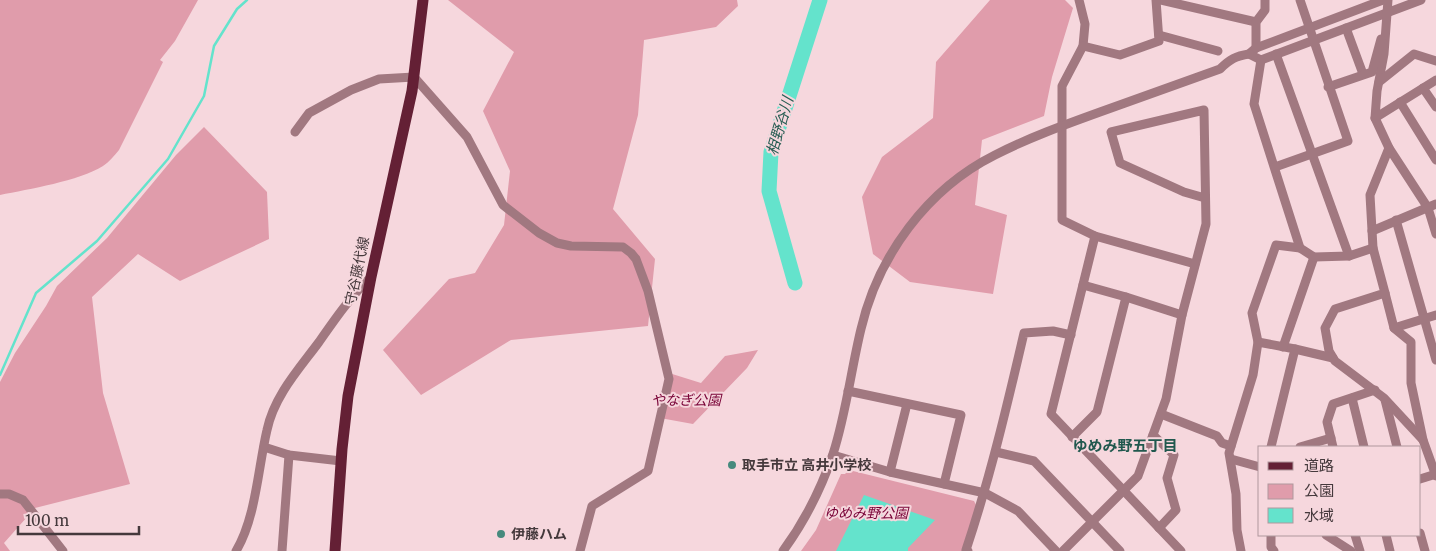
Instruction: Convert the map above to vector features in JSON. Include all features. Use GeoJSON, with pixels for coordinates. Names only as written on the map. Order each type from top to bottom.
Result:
{"type":"FeatureCollection","features":[{"type":"Feature","properties":{"kind":"main road","name":"守谷藤代線"},"geometry":{"type":"LineString","coordinates":[[335,551],[348,396],[371,276],[414,77],[424,0]]}},
{"type":"Feature","properties":{"kind":"street"},"geometry":{"type":"LineString","coordinates":[[1079,0],[1085,24],[1083,46],[1062,86],[1062,220],[1094,236],[1195,264]]}},
{"type":"Feature","properties":{"kind":"street"},"geometry":{"type":"LineString","coordinates":[[1083,46],[1120,55],[1159,41],[1156,0]]}},
{"type":"Feature","properties":{"kind":"street"},"geometry":{"type":"LineString","coordinates":[[1161,0],[1256,22]]}},
{"type":"Feature","properties":{"kind":"street"},"geometry":{"type":"LineString","coordinates":[[1261,60],[1253,51],[1256,22],[1266,10],[1265,0]]}},
{"type":"Feature","properties":{"kind":"street"},"geometry":{"type":"LineString","coordinates":[[1275,167],[1348,141],[1328,87],[1300,0]]}},
{"type":"Feature","properties":{"kind":"street"},"geometry":{"type":"LineString","coordinates":[[783,551],[794,536],[819,492],[833,455],[861,328],[872,291],[890,256],[910,225],[932,200],[961,176],[994,155],[1062,126],[1220,69],[1235,56],[1253,51],[1383,0]]}},
{"type":"Feature","properties":{"kind":"street"},"geometry":{"type":"LineString","coordinates":[[1388,0],[1384,54],[1375,118],[1389,148],[1432,206],[1436,234]]}},
{"type":"Feature","properties":{"kind":"street"},"geometry":{"type":"LineString","coordinates":[[1261,60],[1421,0]]}},
{"type":"Feature","properties":{"kind":"street"},"geometry":{"type":"LineString","coordinates":[[1346,28],[1363,74]]}},
{"type":"Feature","properties":{"kind":"street"},"geometry":{"type":"LineString","coordinates":[[1159,35],[1218,51]]}},
{"type":"Feature","properties":{"kind":"street"},"geometry":{"type":"LineString","coordinates":[[1328,87],[1372,72],[1381,40]]}},
{"type":"Feature","properties":{"kind":"street"},"geometry":{"type":"LineString","coordinates":[[1276,54],[1349,256]]}},
{"type":"Feature","properties":{"kind":"street"},"geometry":{"type":"LineString","coordinates":[[1379,82],[1414,54],[1436,61]]}},
{"type":"Feature","properties":{"kind":"street"},"geometry":{"type":"LineString","coordinates":[[1261,60],[1254,104],[1300,248]]}},
{"type":"Feature","properties":{"kind":"street"},"geometry":{"type":"LineString","coordinates":[[295,132],[309,113],[351,90],[379,79],[414,77],[467,137],[503,205],[539,233],[557,243],[571,246],[622,247],[631,253],[636,260],[648,291],[669,379],[648,471],[592,506],[580,551]]}},
{"type":"Feature","properties":{"kind":"street"},"geometry":{"type":"LineString","coordinates":[[1375,118],[1436,80]]}},
{"type":"Feature","properties":{"kind":"street"},"geometry":{"type":"LineString","coordinates":[[1423,88],[1436,108]]}},
{"type":"Feature","properties":{"kind":"street"},"geometry":{"type":"LineString","coordinates":[[1400,102],[1436,160]]}},
{"type":"Feature","properties":{"kind":"street"},"geometry":{"type":"LineString","coordinates":[[1063,551],[1138,476],[1166,400],[1182,315],[1206,224],[1204,110],[1111,132],[1120,163],[1184,192],[1205,198]]}},
{"type":"Feature","properties":{"kind":"street"},"geometry":{"type":"LineString","coordinates":[[1389,148],[1370,195],[1373,248],[1394,328],[1411,342],[1411,383],[1423,440],[1436,475],[1421,479]]}},
{"type":"Feature","properties":{"kind":"street"},"geometry":{"type":"LineString","coordinates":[[1372,231],[1432,206]]}},
{"type":"Feature","properties":{"kind":"street"},"geometry":{"type":"LineString","coordinates":[[1396,220],[1436,360]]}},
{"type":"Feature","properties":{"kind":"street"},"geometry":{"type":"LineString","coordinates":[[1094,236],[1051,414],[1181,551]]}},
{"type":"Feature","properties":{"kind":"street"},"geometry":{"type":"LineString","coordinates":[[1241,551],[1237,530],[1236,494],[1231,459],[1228,453],[1253,375],[1258,342],[1252,314],[1276,245],[1300,248],[1314,257],[1349,256],[1373,248]]}},
{"type":"Feature","properties":{"kind":"street"},"geometry":{"type":"LineString","coordinates":[[1283,347],[1314,257]]}},
{"type":"Feature","properties":{"kind":"street"},"geometry":{"type":"LineString","coordinates":[[236,551],[244,538],[267,429],[276,404],[354,294],[371,276]]}},
{"type":"Feature","properties":{"kind":"street"},"geometry":{"type":"LineString","coordinates":[[1083,285],[1182,315]]}},
{"type":"Feature","properties":{"kind":"street"},"geometry":{"type":"LineString","coordinates":[[1385,294],[1335,309],[1325,328],[1329,351],[1335,361],[1384,398],[1423,440]]}},
{"type":"Feature","properties":{"kind":"street"},"geometry":{"type":"LineString","coordinates":[[1072,437],[1097,412],[1126,297]]}},
{"type":"Feature","properties":{"kind":"street"},"geometry":{"type":"LineString","coordinates":[[1394,328],[1425,320],[1436,315]]}},
{"type":"Feature","properties":{"kind":"street"},"geometry":{"type":"LineString","coordinates":[[968,551],[966,550],[996,452],[1024,333],[1053,331],[1071,335]]}},
{"type":"Feature","properties":{"kind":"street"},"geometry":{"type":"LineString","coordinates":[[1258,342],[1333,358]]}},
{"type":"Feature","properties":{"kind":"street"},"geometry":{"type":"LineString","coordinates":[[1270,446],[1295,349]]}},
{"type":"Feature","properties":{"kind":"street"},"geometry":{"type":"LineString","coordinates":[[1308,446],[1332,443],[1326,422],[1334,404],[1375,390]]}},
{"type":"Feature","properties":{"kind":"street"},"geometry":{"type":"LineString","coordinates":[[848,391],[960,415],[944,484]]}},
{"type":"Feature","properties":{"kind":"street"},"geometry":{"type":"LineString","coordinates":[[1352,398],[1364,446]]}},
{"type":"Feature","properties":{"kind":"street"},"geometry":{"type":"LineString","coordinates":[[1384,398],[1397,446]]}},
{"type":"Feature","properties":{"kind":"street"},"geometry":{"type":"LineString","coordinates":[[890,472],[907,404]]}},
{"type":"Feature","properties":{"kind":"street"},"geometry":{"type":"LineString","coordinates":[[1161,414],[1217,436],[1222,443],[1231,446]]}},
{"type":"Feature","properties":{"kind":"street"},"geometry":{"type":"LineString","coordinates":[[1153,435],[1174,455],[1167,478],[1176,510],[1159,528]]}},
{"type":"Feature","properties":{"kind":"street"},"geometry":{"type":"LineString","coordinates":[[264,447],[289,456],[342,460]]}},
{"type":"Feature","properties":{"kind":"street"},"geometry":{"type":"LineString","coordinates":[[996,452],[1034,461],[1120,551]]}},
{"type":"Feature","properties":{"kind":"street"},"geometry":{"type":"LineString","coordinates":[[833,455],[890,472],[985,493],[1018,511],[1056,551]]}},
{"type":"Feature","properties":{"kind":"street"},"geometry":{"type":"LineString","coordinates":[[282,551],[289,456]]}},
{"type":"Feature","properties":{"kind":"street"},"geometry":{"type":"LineString","coordinates":[[1231,459],[1258,466]]}},
{"type":"Feature","properties":{"kind":"street"},"geometry":{"type":"LineString","coordinates":[[0,494],[9,494],[23,500],[63,551]]}},
{"type":"Feature","properties":{"kind":"street"},"geometry":{"type":"LineString","coordinates":[[1271,536],[1271,547],[1274,551]]}},
{"type":"Feature","properties":{"kind":"street"},"geometry":{"type":"LineString","coordinates":[[1328,536],[1351,551]]}},
{"type":"Feature","properties":{"kind":"street"},"geometry":{"type":"LineString","coordinates":[[1356,536],[1360,551]]}},
{"type":"Feature","properties":{"kind":"street"},"geometry":{"type":"LineString","coordinates":[[1386,536],[1390,551]]}},
{"type":"Feature","properties":{"kind":"street"},"geometry":{"type":"LineString","coordinates":[[1421,536],[1425,551]]}},
{"type":"Feature","properties":{"kind":"green space"},"geometry":{"type":"Polygon","coordinates":[[[0,0],[198,0],[175,41],[160,60],[163,62],[119,150],[109,161],[103,166],[81,176],[0,195],[0,0]]]}},
{"type":"Feature","properties":{"kind":"green space"},"geometry":{"type":"Polygon","coordinates":[[[448,0],[737,0],[738,6],[716,27],[644,40],[638,115],[613,209],[655,259],[648,326],[511,340],[421,395],[383,350],[449,279],[475,273],[504,225],[510,171],[483,111],[514,52],[448,0]]]}},
{"type":"Feature","properties":{"kind":"green space"},"geometry":{"type":"Polygon","coordinates":[[[990,0],[1065,0],[1073,8],[1052,77],[1044,116],[982,140],[975,205],[1007,215],[993,294],[910,282],[873,254],[862,197],[882,157],[933,118],[936,62],[990,0]]]}},
{"type":"Feature","properties":{"kind":"green space"},"geometry":{"type":"Polygon","coordinates":[[[204,127],[267,192],[269,239],[180,281],[138,254],[92,297],[103,393],[130,484],[35,508],[4,543],[10,551],[0,551],[0,382],[15,353],[57,286],[107,238],[176,155],[204,127]]]}},
{"type":"Feature","properties":{"kind":"green space","name":"やなぎ公園"},"geometry":{"type":"Polygon","coordinates":[[[758,350],[747,368],[693,424],[660,418],[669,373],[701,383],[725,356],[758,350]]]}},
{"type":"Feature","properties":{"kind":"green space","name":"ゆめみ野公園"},"geometry":{"type":"Polygon","coordinates":[[[849,470],[974,501],[976,505],[964,551],[801,551],[816,530],[841,474],[845,474],[849,470]]]}},
{"type":"Feature","properties":{"kind":"water"},"geometry":{"type":"Polygon","coordinates":[[[864,495],[935,520],[908,548],[908,551],[836,551],[864,495]]]}},
{"type":"Feature","properties":{"kind":"waterway"},"geometry":{"type":"LineString","coordinates":[[0,375],[36,293],[97,241],[168,159],[204,96],[214,46],[237,9],[247,0]]}},
{"type":"Feature","properties":{"kind":"waterway","name":"相野谷川"},"geometry":{"type":"LineString","coordinates":[[795,283],[769,191],[771,152],[820,0]]}},
{"type":"Feature","properties":{"kind":"place","name":"取手市立 高井小学校"},"geometry":{"type":"Point","coordinates":[732,465]}},
{"type":"Feature","properties":{"kind":"place","name":"伊藤ハム"},"geometry":{"type":"Point","coordinates":[501,534]}},
{"type":"Feature","properties":{"kind":"district","name":"ゆめみ野五丁目"},"geometry":{"type":"Point","coordinates":[1125,446]}}]}
